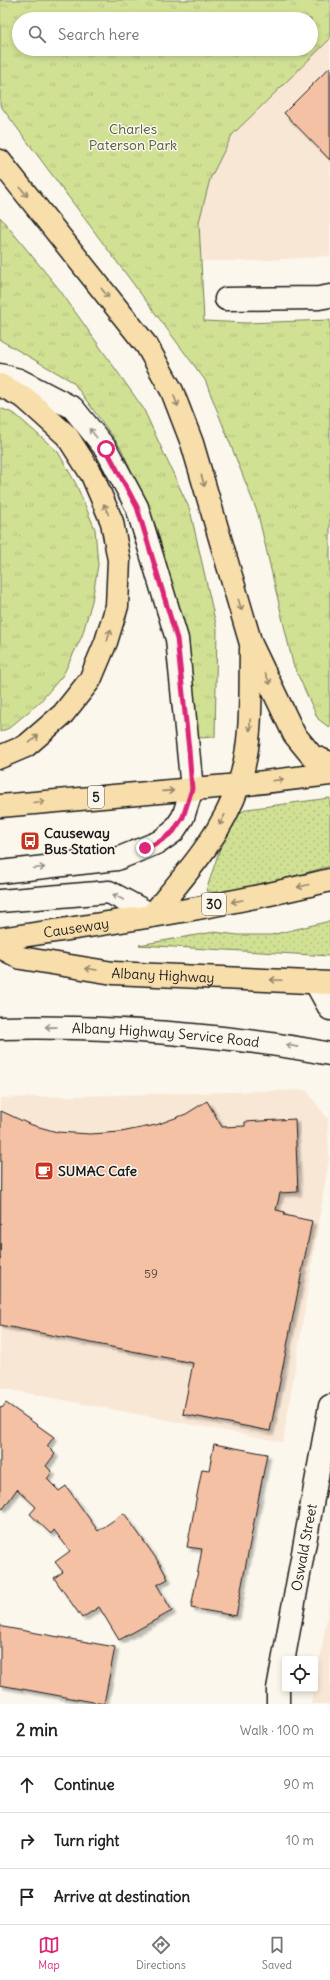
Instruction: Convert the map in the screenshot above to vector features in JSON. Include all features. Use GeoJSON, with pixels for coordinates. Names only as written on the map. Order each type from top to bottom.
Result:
{"type":"FeatureCollection","features":[{"type":"Feature","properties":{"kind":"main road"},"geometry":{"type":"LineString","coordinates":[[0,161],[147,346],[172,391],[192,443],[252,644],[294,734],[312,756],[330,763]]}},
{"type":"Feature","properties":{"kind":"main road"},"geometry":{"type":"LineString","coordinates":[[0,385],[25,398],[67,436],[92,475],[109,516],[119,560],[117,606],[106,642],[90,680],[63,714],[26,746],[0,757]]}},
{"type":"Feature","properties":{"kind":"main road"},"geometry":{"type":"LineString","coordinates":[[152,915],[202,855],[223,820],[239,784],[250,731],[252,644]]}},
{"type":"Feature","properties":{"kind":"main road"},"geometry":{"type":"LineString","coordinates":[[239,784],[330,774]]}},
{"type":"Feature","properties":{"kind":"main road","name":"5"},"geometry":{"type":"LineString","coordinates":[[0,806],[239,784]]}},
{"type":"Feature","properties":{"kind":"main road","name":"30"},"geometry":{"type":"LineString","coordinates":[[152,915],[265,896],[330,880]]}},
{"type":"Feature","properties":{"kind":"main road","name":"Causeway"},"geometry":{"type":"LineString","coordinates":[[0,939],[152,915]]}},
{"type":"Feature","properties":{"kind":"main road","name":"Albany Highway"},"geometry":{"type":"LineString","coordinates":[[0,947],[21,958],[113,972],[322,983]]}},
{"type":"Feature","properties":{"kind":"street"},"geometry":{"type":"LineString","coordinates":[[226,299],[319,298],[330,296]]}},
{"type":"Feature","properties":{"kind":"street"},"geometry":{"type":"LineString","coordinates":[[0,375],[19,380],[73,408],[106,449],[137,507],[177,639],[192,789],[183,817],[173,832],[159,842],[117,859],[0,872]]}},
{"type":"Feature","properties":{"kind":"street"},"geometry":{"type":"LineString","coordinates":[[0,902],[109,892],[152,915]]}},
{"type":"Feature","properties":{"kind":"street"},"geometry":{"type":"LineString","coordinates":[[322,983],[330,1009]]}},
{"type":"Feature","properties":{"kind":"street","name":"Albany Highway Service Road"},"geometry":{"type":"LineString","coordinates":[[0,1028],[112,1028],[153,1031],[288,1045],[330,1054]]}},
{"type":"Feature","properties":{"kind":"street","name":"Oswald Street"},"geometry":{"type":"LineString","coordinates":[[274,1699],[330,1406]]}},
{"type":"Feature","properties":{"kind":"shaded area"},"geometry":{"type":"Polygon","coordinates":[[[330,39],[330,256],[257,261],[202,261],[199,222],[210,179],[232,135],[313,56],[318,56],[318,51],[330,39]]]}},
{"type":"Feature","properties":{"kind":"shaded area"},"geometry":{"type":"Polygon","coordinates":[[[306,1090],[328,1119],[329,1159],[283,1442],[0,1388],[0,1098],[306,1090]]]}},
{"type":"Feature","properties":{"kind":"shaded area"},"geometry":{"type":"Polygon","coordinates":[[[330,1599],[330,1704],[311,1704],[313,1692],[318,1692],[318,1671],[330,1599]]]}},
{"type":"Feature","properties":{"kind":"green space","name":"Charles Paterson Park"},"geometry":{"type":"Polygon","coordinates":[[[0,0],[330,0],[330,39],[318,51],[318,12],[12,12],[12,56],[313,56],[232,135],[210,179],[199,222],[204,321],[246,323],[330,320],[330,728],[318,719],[293,664],[258,514],[205,380],[0,105],[0,0]]]}},
{"type":"Feature","properties":{"kind":"green space"},"geometry":{"type":"Polygon","coordinates":[[[0,217],[59,289],[143,408],[190,510],[217,629],[215,737],[198,738],[185,634],[157,529],[121,448],[73,382],[0,340],[0,217]]]}},
{"type":"Feature","properties":{"kind":"green space"},"geometry":{"type":"Polygon","coordinates":[[[0,408],[15,414],[58,452],[76,484],[95,529],[98,565],[92,601],[82,636],[63,675],[39,703],[9,728],[0,732],[0,408]]]}},
{"type":"Feature","properties":{"kind":"green space"},"geometry":{"type":"Polygon","coordinates":[[[330,798],[330,866],[247,888],[229,891],[206,891],[225,833],[233,817],[247,809],[330,798]]]}},
{"type":"Feature","properties":{"kind":"green space"},"geometry":{"type":"Polygon","coordinates":[[[330,921],[330,956],[139,945],[214,932],[238,935],[271,935],[330,921]]]}},
{"type":"Feature","properties":{"kind":"building"},"geometry":{"type":"Polygon","coordinates":[[[330,67],[330,160],[284,113],[330,67]]]}},
{"type":"Feature","properties":{"kind":"building"},"geometry":{"type":"Polygon","coordinates":[[[207,1101],[222,1127],[245,1126],[245,1122],[295,1119],[298,1192],[280,1193],[276,1210],[285,1212],[284,1215],[312,1221],[270,1431],[183,1414],[193,1363],[0,1325],[1,1111],[29,1124],[57,1132],[90,1134],[121,1132],[156,1125],[186,1114],[207,1101]]]}},
{"type":"Feature","properties":{"kind":"building"},"geometry":{"type":"Polygon","coordinates":[[[6,1403],[54,1437],[47,1446],[55,1454],[46,1466],[52,1472],[47,1479],[59,1491],[66,1486],[98,1531],[124,1513],[160,1564],[168,1579],[157,1585],[172,1611],[119,1640],[99,1607],[82,1618],[54,1578],[63,1572],[55,1562],[70,1551],[54,1530],[51,1534],[30,1514],[36,1507],[17,1489],[3,1509],[0,1506],[0,1407],[2,1408],[6,1403]]]}},
{"type":"Feature","properties":{"kind":"building"},"geometry":{"type":"Polygon","coordinates":[[[214,1444],[267,1454],[236,1616],[191,1608],[202,1549],[187,1547],[202,1469],[209,1470],[214,1444]]]}},
{"type":"Feature","properties":{"kind":"building"},"geometry":{"type":"Polygon","coordinates":[[[0,1625],[3,1627],[115,1647],[104,1704],[0,1685],[0,1625]]]}},
{"type":"Feature","properties":{"kind":"place","name":"Causeway Bus Station"},"geometry":{"type":"Point","coordinates":[30,841]}},
{"type":"Feature","properties":{"kind":"place","name":"SUMAC Cafe"},"geometry":{"type":"Point","coordinates":[44,1171]}},
{"type":"Feature","properties":{"kind":"route"},"geometry":{"type":"LineString","coordinates":[[106,449],[137,507],[177,639],[189,750],[192,789],[183,817],[173,832],[159,842],[145,848]]}}]}
